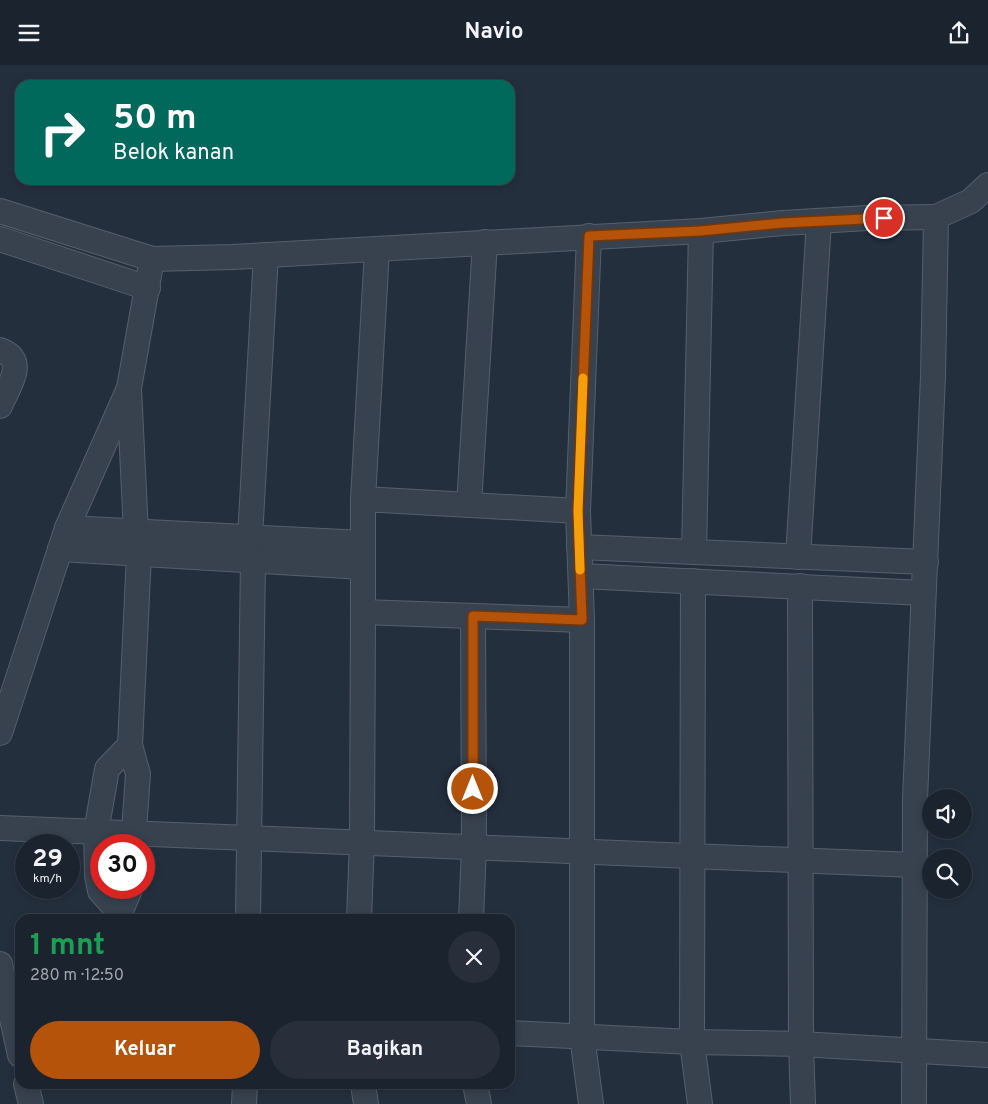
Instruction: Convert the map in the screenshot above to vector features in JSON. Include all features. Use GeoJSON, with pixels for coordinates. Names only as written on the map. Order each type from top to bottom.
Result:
{"type":"FeatureCollection","features":[{"type":"Feature","properties":{"kind":"street"},"geometry":{"type":"LineString","coordinates":[[0,211],[152,259],[266,255],[700,231],[820,221],[936,217],[971,201],[988,185]]}},
{"type":"Feature","properties":{"kind":"street"},"geometry":{"type":"LineString","coordinates":[[914,1104],[915,799],[933,376],[936,217]]}},
{"type":"Feature","properties":{"kind":"street"},"geometry":{"type":"LineString","coordinates":[[798,557],[820,221]]}},
{"type":"Feature","properties":{"kind":"street"},"geometry":{"type":"LineString","coordinates":[[694,552],[700,231]]}},
{"type":"Feature","properties":{"kind":"street"},"geometry":{"type":"LineString","coordinates":[[589,236],[578,511],[582,620],[582,1036],[591,1104]]}},
{"type":"Feature","properties":{"kind":"street"},"geometry":{"type":"LineString","coordinates":[[0,239],[148,288]]}},
{"type":"Feature","properties":{"kind":"street"},"geometry":{"type":"LineString","coordinates":[[469,505],[485,243]]}},
{"type":"Feature","properties":{"kind":"street"},"geometry":{"type":"LineString","coordinates":[[359,914],[362,842],[363,499],[377,249]]}},
{"type":"Feature","properties":{"kind":"street"},"geometry":{"type":"LineString","coordinates":[[248,914],[251,549],[266,255]]}},
{"type":"Feature","properties":{"kind":"street"},"geometry":{"type":"LineString","coordinates":[[0,733],[63,538],[128,388],[152,259]]}},
{"type":"Feature","properties":{"kind":"street"},"geometry":{"type":"LineString","coordinates":[[0,351],[9,354],[16,363],[15,370],[0,406]]}},
{"type":"Feature","properties":{"kind":"street"},"geometry":{"type":"LineString","coordinates":[[128,388],[138,543],[130,745],[138,774],[134,834]]}},
{"type":"Feature","properties":{"kind":"street"},"geometry":{"type":"LineString","coordinates":[[363,499],[578,511]]}},
{"type":"Feature","properties":{"kind":"street"},"geometry":{"type":"LineString","coordinates":[[63,538],[251,549],[363,567]]}},
{"type":"Feature","properties":{"kind":"street"},"geometry":{"type":"LineString","coordinates":[[251,549],[363,543]]}},
{"type":"Feature","properties":{"kind":"street"},"geometry":{"type":"LineString","coordinates":[[579,547],[926,562]]}},
{"type":"Feature","properties":{"kind":"street"},"geometry":{"type":"LineString","coordinates":[[581,575],[924,593]]}},
{"type":"Feature","properties":{"kind":"street"},"geometry":{"type":"LineString","coordinates":[[693,581],[692,1042],[700,1104]]}},
{"type":"Feature","properties":{"kind":"street"},"geometry":{"type":"LineString","coordinates":[[800,587],[801,1044],[803,1104]]}},
{"type":"Feature","properties":{"kind":"street"},"geometry":{"type":"LineString","coordinates":[[363,612],[582,620]]}},
{"type":"Feature","properties":{"kind":"street"},"geometry":{"type":"LineString","coordinates":[[471,914],[474,847],[473,616]]}},
{"type":"Feature","properties":{"kind":"street"},"geometry":{"type":"LineString","coordinates":[[119,914],[100,891],[97,875],[96,831],[107,769],[130,745]]}},
{"type":"Feature","properties":{"kind":"street"},"geometry":{"type":"LineString","coordinates":[[0,828],[96,831],[110,834]]}},
{"type":"Feature","properties":{"kind":"street"},"geometry":{"type":"LineString","coordinates":[[155,839],[249,837],[914,865]]}},
{"type":"Feature","properties":{"kind":"street"},"geometry":{"type":"LineString","coordinates":[[122,914],[127,899]]}},
{"type":"Feature","properties":{"kind":"street"},"geometry":{"type":"LineString","coordinates":[[0,964],[15,1037]]}},
{"type":"Feature","properties":{"kind":"street"},"geometry":{"type":"LineString","coordinates":[[515,1033],[692,1042],[801,1044],[988,1055]]}},
{"type":"Feature","properties":{"kind":"street"},"geometry":{"type":"LineString","coordinates":[[27,1089],[31,1104]]}},
{"type":"Feature","properties":{"kind":"street"},"geometry":{"type":"LineString","coordinates":[[244,1104],[245,1089]]}},
{"type":"Feature","properties":{"kind":"street"},"geometry":{"type":"LineString","coordinates":[[364,1089],[366,1104]]}},
{"type":"Feature","properties":{"kind":"street"},"geometry":{"type":"LineString","coordinates":[[476,1089],[478,1104]]}},
{"type":"Feature","properties":{"kind":"slow traffic"},"geometry":{"type":"LineString","coordinates":[[580,570],[578,511],[583,378]]}},
{"type":"Feature","properties":{"kind":"route"},"geometry":{"type":"LineString","coordinates":[[473,789],[473,616],[582,620],[578,511],[589,236],[700,231],[783,223],[884,218]]}}]}
